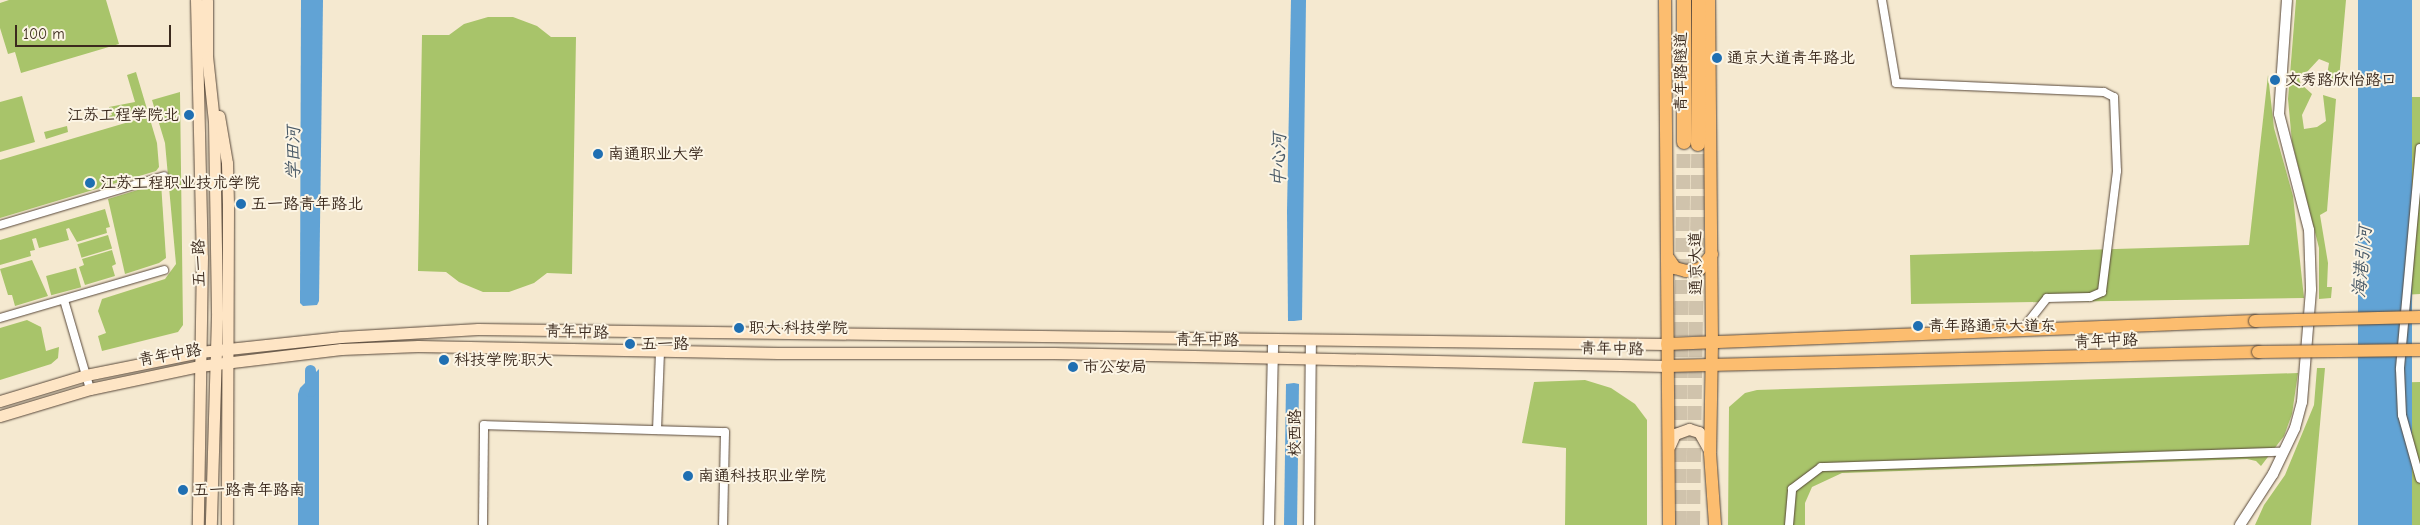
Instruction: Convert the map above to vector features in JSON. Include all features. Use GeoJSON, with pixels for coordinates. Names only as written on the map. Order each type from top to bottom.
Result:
{"type":"FeatureCollection","features":[{"type":"Feature","properties":{"kind":"highway","name":"青年路隧道"},"geometry":{"type":"LineString","coordinates":[[1684,0],[1691,143],[1699,0]]}},
{"type":"Feature","properties":{"kind":"main road","name":"五一路"},"geometry":{"type":"LineString","coordinates":[[196,0],[202,257],[198,525]]}},
{"type":"Feature","properties":{"kind":"main road","name":"五一路"},"geometry":{"type":"LineString","coordinates":[[207,0],[206,56],[214,121],[215,350],[211,525]]}},
{"type":"Feature","properties":{"kind":"main road","name":"通京大道"},"geometry":{"type":"LineString","coordinates":[[1665,0],[1670,259],[1667,344],[1670,445],[1669,525]]}},
{"type":"Feature","properties":{"kind":"main road","name":"通京大道"},"geometry":{"type":"LineString","coordinates":[[1709,0],[1712,254],[1710,453],[1715,525]]}},
{"type":"Feature","properties":{"kind":"main road"},"geometry":{"type":"LineString","coordinates":[[206,56],[226,163],[230,362],[227,525]]}},
{"type":"Feature","properties":{"kind":"main road"},"geometry":{"type":"LineString","coordinates":[[1670,259],[1675,268],[1686,271],[1700,269],[1712,254]]}},
{"type":"Feature","properties":{"kind":"main road","name":"青年中路"},"geometry":{"type":"LineString","coordinates":[[0,401],[86,374],[200,352],[341,337],[478,329],[1273,342],[1667,344],[2420,316]]}},
{"type":"Feature","properties":{"kind":"main road","name":"青年中路"},"geometry":{"type":"LineString","coordinates":[[0,416],[90,389],[199,366],[341,349],[418,346],[660,351],[1272,358],[1712,367],[2258,352],[2420,350]]}},
{"type":"Feature","properties":{"kind":"main road"},"geometry":{"type":"LineString","coordinates":[[1670,445],[1675,434],[1688,429],[1699,432],[1710,453]]}},
{"type":"Feature","properties":{"kind":"street"},"geometry":{"type":"LineString","coordinates":[[1882,0],[1896,83],[2104,92],[2114,97],[2116,171],[2102,292],[2090,297],[2047,298],[2020,331]]}},
{"type":"Feature","properties":{"kind":"street"},"geometry":{"type":"LineString","coordinates":[[2240,525],[2273,474],[2295,428],[2302,402],[2312,289],[2309,230],[2279,114],[2287,0]]}},
{"type":"Feature","properties":{"kind":"street"},"geometry":{"type":"LineString","coordinates":[[2420,148],[2400,369],[2402,415],[2420,480]]}},
{"type":"Feature","properties":{"kind":"street"},"geometry":{"type":"LineString","coordinates":[[0,225],[164,176]]}},
{"type":"Feature","properties":{"kind":"street"},"geometry":{"type":"LineString","coordinates":[[0,318],[164,270]]}},
{"type":"Feature","properties":{"kind":"street"},"geometry":{"type":"LineString","coordinates":[[64,300],[90,389]]}},
{"type":"Feature","properties":{"kind":"street","name":"校西路"},"geometry":{"type":"LineString","coordinates":[[1269,525],[1273,342]]}},
{"type":"Feature","properties":{"kind":"street","name":"校西路"},"geometry":{"type":"LineString","coordinates":[[1310,525],[1312,342]]}},
{"type":"Feature","properties":{"kind":"street"},"geometry":{"type":"LineString","coordinates":[[657,430],[660,351]]}},
{"type":"Feature","properties":{"kind":"street"},"geometry":{"type":"LineString","coordinates":[[483,525],[484,424],[724,432],[723,525]]}},
{"type":"Feature","properties":{"kind":"street"},"geometry":{"type":"LineString","coordinates":[[1789,525],[1792,489],[1821,467],[2282,452]]}},
{"type":"Feature","properties":{"kind":"green space"},"geometry":{"type":"Polygon","coordinates":[[[9,0],[106,0],[119,44],[21,73],[15,52],[8,54],[0,28],[0,3],[9,0]]]}},
{"type":"Feature","properties":{"kind":"green space"},"geometry":{"type":"Polygon","coordinates":[[[2296,0],[2346,0],[2339,79],[2325,85],[2322,75],[2327,75],[2329,63],[2319,59],[2306,73],[2297,74],[2301,84],[2312,94],[2302,115],[2304,129],[2317,127],[2326,121],[2323,95],[2336,99],[2327,211],[2320,215],[2328,263],[2327,287],[2332,287],[2331,298],[2319,299],[2319,248],[2292,142],[2288,99],[2296,0]]]}},
{"type":"Feature","properties":{"kind":"green space"},"geometry":{"type":"Polygon","coordinates":[[[488,17],[513,17],[537,26],[551,37],[576,37],[572,274],[547,273],[534,283],[509,292],[483,292],[459,282],[446,272],[418,271],[422,35],[449,35],[464,24],[488,17]]]}},
{"type":"Feature","properties":{"kind":"green space"},"geometry":{"type":"Polygon","coordinates":[[[136,72],[147,109],[104,122],[103,118],[112,115],[109,107],[135,102],[127,75],[136,72]]]}},
{"type":"Feature","properties":{"kind":"green space"},"geometry":{"type":"Polygon","coordinates":[[[2268,75],[2274,128],[2293,196],[2304,298],[1911,304],[1910,255],[2249,245],[2268,75]]]}},
{"type":"Feature","properties":{"kind":"green space"},"geometry":{"type":"Polygon","coordinates":[[[180,92],[183,325],[178,332],[102,351],[98,336],[106,333],[98,311],[102,299],[165,279],[176,264],[165,143],[152,100],[180,92]]]}},
{"type":"Feature","properties":{"kind":"green space"},"geometry":{"type":"Polygon","coordinates":[[[22,96],[35,142],[0,152],[0,102],[22,96]]]}},
{"type":"Feature","properties":{"kind":"green space"},"geometry":{"type":"Polygon","coordinates":[[[2403,97],[2420,97],[2420,294],[2384,296],[2403,97]]]}},
{"type":"Feature","properties":{"kind":"green space"},"geometry":{"type":"Polygon","coordinates":[[[149,116],[157,143],[159,167],[156,171],[0,218],[0,160],[149,116]]]}},
{"type":"Feature","properties":{"kind":"green space"},"geometry":{"type":"Polygon","coordinates":[[[67,126],[68,132],[46,139],[44,132],[67,126]]]}},
{"type":"Feature","properties":{"kind":"green space"},"geometry":{"type":"Polygon","coordinates":[[[161,183],[166,258],[159,263],[125,274],[108,199],[161,183]]]}},
{"type":"Feature","properties":{"kind":"green space"},"geometry":{"type":"Polygon","coordinates":[[[105,209],[110,227],[106,228],[107,233],[77,242],[69,228],[66,229],[69,240],[39,248],[36,238],[32,239],[35,250],[30,251],[31,256],[0,265],[0,240],[105,209]]]}},
{"type":"Feature","properties":{"kind":"green space"},"geometry":{"type":"Polygon","coordinates":[[[108,235],[112,248],[81,258],[77,244],[108,235]]]}},
{"type":"Feature","properties":{"kind":"green space"},"geometry":{"type":"Polygon","coordinates":[[[112,250],[116,264],[112,266],[115,276],[85,285],[79,267],[84,265],[82,259],[112,250]]]}},
{"type":"Feature","properties":{"kind":"green space"},"geometry":{"type":"Polygon","coordinates":[[[32,260],[48,296],[15,306],[12,295],[8,295],[0,269],[32,260]]]}},
{"type":"Feature","properties":{"kind":"green space"},"geometry":{"type":"Polygon","coordinates":[[[76,268],[81,287],[51,295],[46,276],[76,268]]]}},
{"type":"Feature","properties":{"kind":"green space"},"geometry":{"type":"Polygon","coordinates":[[[27,320],[41,327],[46,351],[59,347],[58,358],[51,364],[0,380],[0,328],[27,320]]]}},
{"type":"Feature","properties":{"kind":"green space"},"geometry":{"type":"Polygon","coordinates":[[[2317,368],[2325,368],[2311,525],[2255,525],[2264,505],[2285,475],[2314,405],[2317,368]]]}},
{"type":"Feature","properties":{"kind":"green space"},"geometry":{"type":"Polygon","coordinates":[[[2298,373],[2292,414],[2284,436],[2261,466],[2256,461],[2247,459],[1842,473],[1812,487],[1805,503],[1805,525],[1728,525],[1729,407],[1745,393],[1757,390],[2298,373]]]}},
{"type":"Feature","properties":{"kind":"green space"},"geometry":{"type":"Polygon","coordinates":[[[1585,380],[1611,388],[1635,404],[1647,420],[1647,525],[1565,525],[1566,448],[1522,443],[1534,382],[1585,380]]]}},
{"type":"Feature","properties":{"kind":"green space"},"geometry":{"type":"Polygon","coordinates":[[[2420,382],[2420,525],[2363,525],[2376,383],[2420,382]]]}},
{"type":"Feature","properties":{"kind":"water"},"geometry":{"type":"Polygon","coordinates":[[[301,0],[323,0],[319,301],[317,305],[303,306],[300,303],[301,0]]]}},
{"type":"Feature","properties":{"kind":"water"},"geometry":{"type":"Polygon","coordinates":[[[1291,0],[1306,0],[1302,320],[1288,321],[1287,211],[1291,0]]]}},
{"type":"Feature","properties":{"kind":"water","name":"海港引河"},"geometry":{"type":"Polygon","coordinates":[[[2358,0],[2412,0],[2412,525],[2358,525],[2358,0]]]}},
{"type":"Feature","properties":{"kind":"water"},"geometry":{"type":"Polygon","coordinates":[[[319,369],[319,525],[298,525],[298,394],[300,388],[319,369]]]}},
{"type":"Feature","properties":{"kind":"water"},"geometry":{"type":"Polygon","coordinates":[[[1286,384],[1299,384],[1297,525],[1284,525],[1286,384]]]}},
{"type":"Feature","properties":{"kind":"waterway","name":"学田河"},"geometry":{"type":"LineString","coordinates":[[310,370],[310,391]]}},
{"type":"Feature","properties":{"kind":"tunnel"},"geometry":{"type":"LineString","coordinates":[[1679,525],[1684,142]]}},
{"type":"Feature","properties":{"kind":"tunnel"},"geometry":{"type":"LineString","coordinates":[[1693,525],[1698,144]]}},
{"type":"Feature","properties":{"kind":"place","name":"通京大道青年路北"},"geometry":{"type":"Point","coordinates":[1717,58]}},
{"type":"Feature","properties":{"kind":"place","name":"文秀路欣怡路口"},"geometry":{"type":"Point","coordinates":[2275,80]}},
{"type":"Feature","properties":{"kind":"place","name":"江苏工程学院北"},"geometry":{"type":"Point","coordinates":[189,115]}},
{"type":"Feature","properties":{"kind":"place","name":"南通职业大学"},"geometry":{"type":"Point","coordinates":[598,154]}},
{"type":"Feature","properties":{"kind":"place","name":"江苏工程职业技术学院"},"geometry":{"type":"Point","coordinates":[90,183]}},
{"type":"Feature","properties":{"kind":"place","name":"五一路青年路北"},"geometry":{"type":"Point","coordinates":[241,204]}},
{"type":"Feature","properties":{"kind":"place","name":"青年路通京大道东"},"geometry":{"type":"Point","coordinates":[1918,326]}},
{"type":"Feature","properties":{"kind":"place","name":"职大·科技学院"},"geometry":{"type":"Point","coordinates":[739,328]}},
{"type":"Feature","properties":{"kind":"place","name":"五一路"},"geometry":{"type":"Point","coordinates":[630,344]}},
{"type":"Feature","properties":{"kind":"place","name":"科技学院·职大"},"geometry":{"type":"Point","coordinates":[444,360]}},
{"type":"Feature","properties":{"kind":"place","name":"市公安局"},"geometry":{"type":"Point","coordinates":[1073,367]}},
{"type":"Feature","properties":{"kind":"place","name":"南通科技职业学院"},"geometry":{"type":"Point","coordinates":[688,476]}},
{"type":"Feature","properties":{"kind":"place","name":"五一路青年路南"},"geometry":{"type":"Point","coordinates":[183,490]}},
{"type":"Feature","properties":{"kind":"water label","name":"中心河"},"geometry":{"type":"Point","coordinates":[1280,160]}}]}
